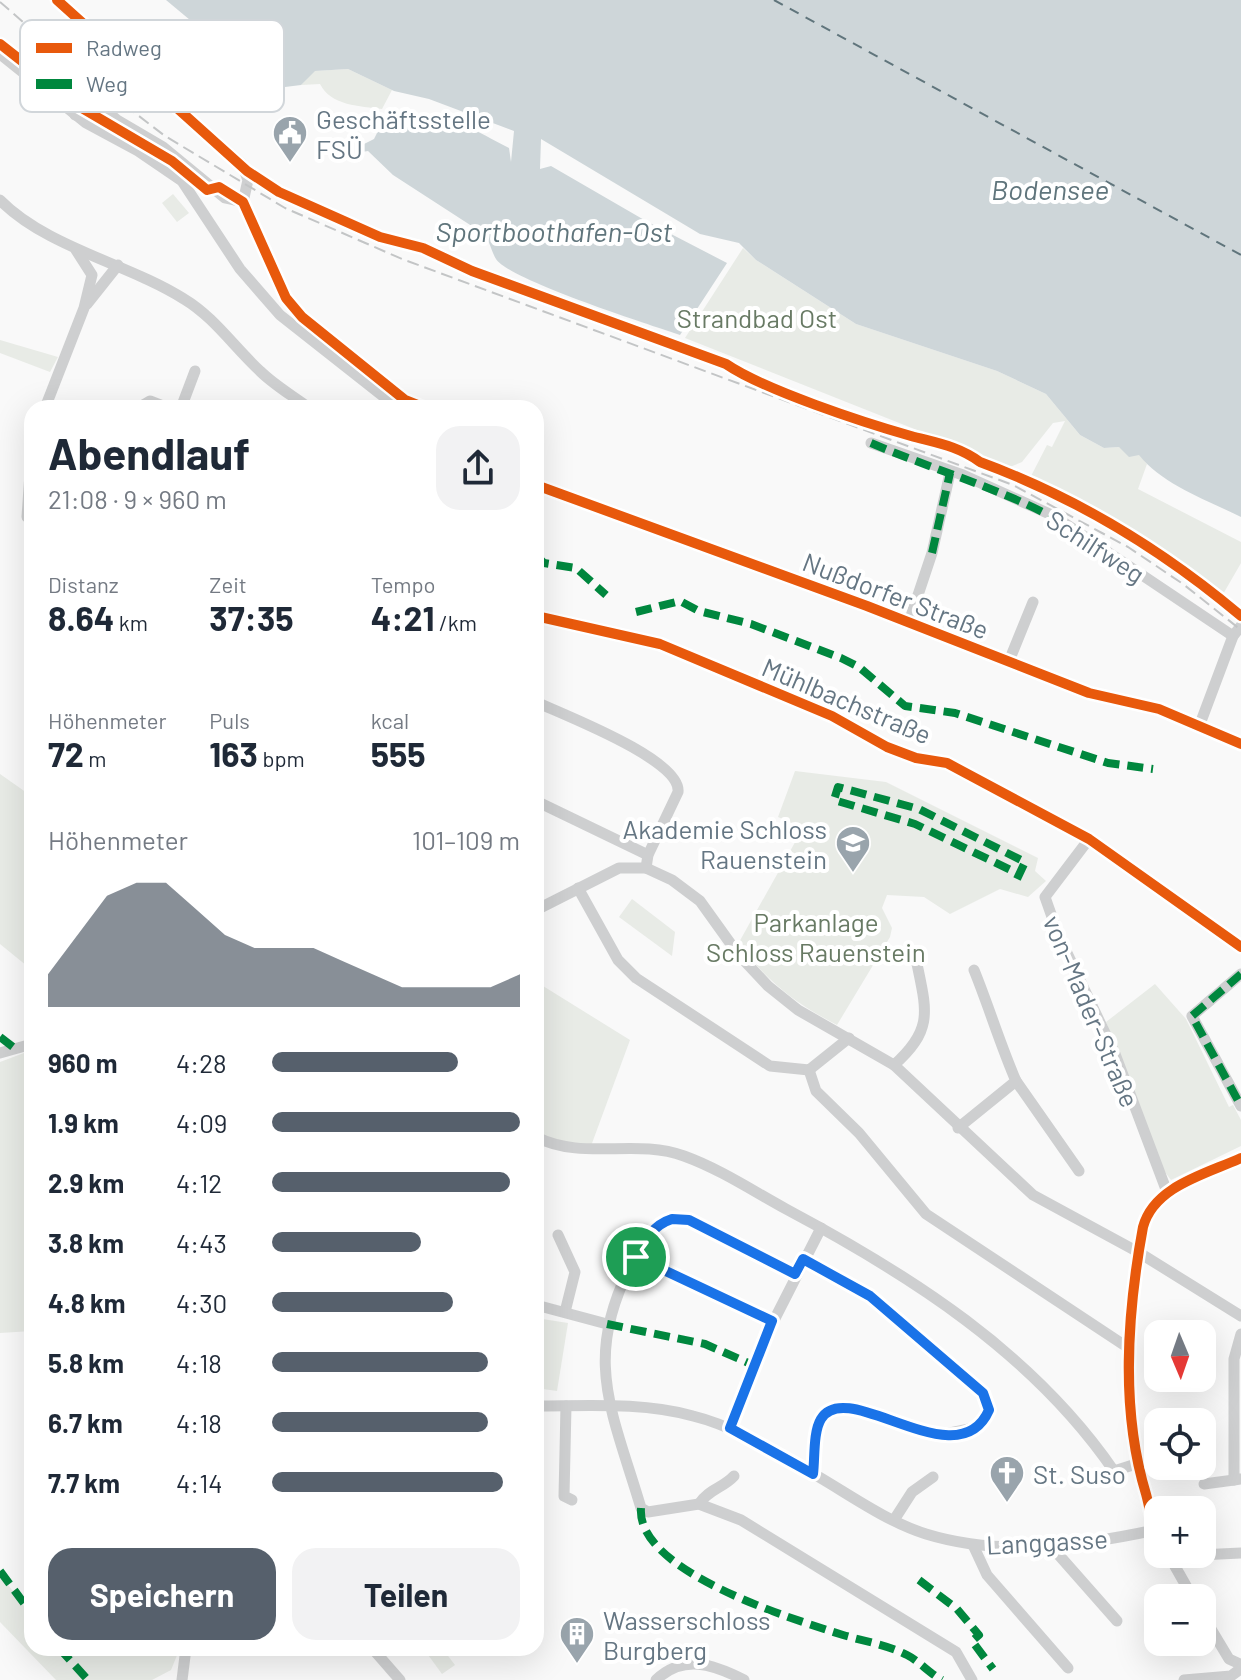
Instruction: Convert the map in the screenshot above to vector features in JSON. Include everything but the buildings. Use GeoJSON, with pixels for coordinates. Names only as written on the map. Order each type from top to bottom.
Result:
{"type":"FeatureCollection","features":[{"type":"Feature","properties":{"kind":"street"},"geometry":{"type":"LineString","coordinates":[[57,0],[79,20]]}},
{"type":"Feature","properties":{"kind":"street"},"geometry":{"type":"LineString","coordinates":[[0,54],[20,70]]}},
{"type":"Feature","properties":{"kind":"street"},"geometry":{"type":"LineString","coordinates":[[71,112],[163,166],[182,181],[240,269],[280,315],[388,400]]}},
{"type":"Feature","properties":{"kind":"street"},"geometry":{"type":"LineString","coordinates":[[109,112],[163,147],[213,190],[230,200],[243,202]]}},
{"type":"Feature","properties":{"kind":"street"},"geometry":{"type":"LineString","coordinates":[[181,112],[247,171],[243,202],[285,295]]}},
{"type":"Feature","properties":{"kind":"street"},"geometry":{"type":"LineString","coordinates":[[0,200],[74,247],[112,262],[187,300],[212,320],[262,374],[298,400]]}},
{"type":"Feature","properties":{"kind":"street"},"geometry":{"type":"LineString","coordinates":[[74,247],[92,275]]}},
{"type":"Feature","properties":{"kind":"street"},"geometry":{"type":"LineString","coordinates":[[48,400],[84,308],[92,275],[112,262]]}},
{"type":"Feature","properties":{"kind":"street"},"geometry":{"type":"LineString","coordinates":[[84,308],[112,262]]}},
{"type":"Feature","properties":{"kind":"street"},"geometry":{"type":"LineString","coordinates":[[184,400],[195,371]]}},
{"type":"Feature","properties":{"kind":"street","name":"Schilfweg"},"geometry":{"type":"LineString","coordinates":[[871,443],[963,475],[1054,516],[1233,636]]}},
{"type":"Feature","properties":{"kind":"street"},"geometry":{"type":"LineString","coordinates":[[909,622],[932,553],[950,473]]}},
{"type":"Feature","properties":{"kind":"street","name":"Nußdorfer Straße"},"geometry":{"type":"LineString","coordinates":[[544,488],[909,622],[1089,693],[1159,709],[1200,724],[1241,744]]}},
{"type":"Feature","properties":{"kind":"street"},"geometry":{"type":"LineString","coordinates":[[1009,661],[1033,602]]}},
{"type":"Feature","properties":{"kind":"street","name":"Mühlbachstraße"},"geometry":{"type":"LineString","coordinates":[[544,618],[660,644],[832,716],[887,747],[916,758],[947,763],[1089,839],[1241,947]]}},
{"type":"Feature","properties":{"kind":"street"},"geometry":{"type":"LineString","coordinates":[[1200,724],[1233,636],[1241,626]]}},
{"type":"Feature","properties":{"kind":"street"},"geometry":{"type":"LineString","coordinates":[[544,706],[645,754],[674,776],[679,785],[678,792],[647,861]]}},
{"type":"Feature","properties":{"kind":"street"},"geometry":{"type":"LineString","coordinates":[[544,805],[647,861],[700,901],[738,954],[768,986],[798,1010],[894,1065],[1033,1195],[1138,1252],[1241,1316]]}},
{"type":"Feature","properties":{"kind":"street","name":"von-Mader-Straße"},"geometry":{"type":"LineString","coordinates":[[1089,839],[1045,897],[1058,934],[1115,1054],[1167,1192]]}},
{"type":"Feature","properties":{"kind":"street"},"geometry":{"type":"LineString","coordinates":[[544,906],[619,868],[647,861]]}},
{"type":"Feature","properties":{"kind":"street"},"geometry":{"type":"LineString","coordinates":[[578,888],[618,960],[636,978],[770,1066],[809,1070],[849,1038]]}},
{"type":"Feature","properties":{"kind":"street"},"geometry":{"type":"LineString","coordinates":[[894,1065],[912,1049],[923,1030],[926,1011],[917,964]]}},
{"type":"Feature","properties":{"kind":"street"},"geometry":{"type":"LineString","coordinates":[[974,970],[991,1012],[994,1033],[1016,1081],[1079,1171]]}},
{"type":"Feature","properties":{"kind":"street"},"geometry":{"type":"LineString","coordinates":[[1241,974],[1192,1016],[1241,1106]]}},
{"type":"Feature","properties":{"kind":"street"},"geometry":{"type":"LineString","coordinates":[[0,1053],[24,1046]]}},
{"type":"Feature","properties":{"kind":"street"},"geometry":{"type":"LineString","coordinates":[[809,1070],[816,1091],[859,1133],[926,1214],[1130,1349]]}},
{"type":"Feature","properties":{"kind":"street"},"geometry":{"type":"LineString","coordinates":[[958,1128],[1016,1081]]}},
{"type":"Feature","properties":{"kind":"street"},"geometry":{"type":"LineString","coordinates":[[544,1140],[564,1149],[635,1147],[681,1155],[821,1228],[928,1292],[979,1330],[1059,1403],[1093,1440],[1114,1471],[1136,1464]]}},
{"type":"Feature","properties":{"kind":"street"},"geometry":{"type":"LineString","coordinates":[[1146,1496],[1136,1464],[1129,1411],[1130,1349],[1138,1252],[1147,1214],[1167,1192],[1241,1158]]}},
{"type":"Feature","properties":{"kind":"street"},"geometry":{"type":"LineString","coordinates":[[795,1274],[689,1220],[660,1223],[636,1257],[619,1288],[607,1324],[603,1366],[608,1406],[641,1508],[648,1512],[699,1504],[741,1520],[956,1652],[972,1680]]}},
{"type":"Feature","properties":{"kind":"street"},"geometry":{"type":"LineString","coordinates":[[730,1428],[772,1321],[821,1228]]}},
{"type":"Feature","properties":{"kind":"street"},"geometry":{"type":"LineString","coordinates":[[558,1235],[575,1272],[565,1312]]}},
{"type":"Feature","properties":{"kind":"street"},"geometry":{"type":"LineString","coordinates":[[636,1257],[772,1321]]}},
{"type":"Feature","properties":{"kind":"street"},"geometry":{"type":"LineString","coordinates":[[803,1259],[870,1296],[983,1393],[989,1410],[979,1427],[953,1435],[906,1427],[849,1406],[833,1408],[819,1422],[813,1474]]}},
{"type":"Feature","properties":{"kind":"street"},"geometry":{"type":"LineString","coordinates":[[544,1307],[607,1324]]}},
{"type":"Feature","properties":{"kind":"street"},"geometry":{"type":"LineString","coordinates":[[1204,1484],[1237,1479],[1234,1359],[1241,1334]]}},
{"type":"Feature","properties":{"kind":"street","name":"Langgasse"},"geometry":{"type":"LineString","coordinates":[[544,1406],[645,1407],[694,1416],[730,1428],[894,1520],[925,1534],[973,1545],[1018,1548],[1144,1534]]}},
{"type":"Feature","properties":{"kind":"street"},"geometry":{"type":"LineString","coordinates":[[566,1406],[564,1496],[572,1500]]}},
{"type":"Feature","properties":{"kind":"street"},"geometry":{"type":"LineString","coordinates":[[699,1504],[714,1487],[727,1483],[734,1476]]}},
{"type":"Feature","properties":{"kind":"street"},"geometry":{"type":"LineString","coordinates":[[894,1520],[912,1492],[933,1477]]}},
{"type":"Feature","properties":{"kind":"street"},"geometry":{"type":"LineString","coordinates":[[973,1545],[987,1575],[1068,1668]]}},
{"type":"Feature","properties":{"kind":"street"},"geometry":{"type":"LineString","coordinates":[[1050,1545],[1117,1621]]}},
{"type":"Feature","properties":{"kind":"street"},"geometry":{"type":"LineString","coordinates":[[1216,1554],[1241,1553]]}},
{"type":"Feature","properties":{"kind":"street"},"geometry":{"type":"LineString","coordinates":[[1184,1680],[1231,1676],[1240,1668],[1229,1659],[1216,1637]]}},
{"type":"Feature","properties":{"kind":"street"},"geometry":{"type":"LineString","coordinates":[[182,1680],[185,1656]]}},
{"type":"Feature","properties":{"kind":"street"},"geometry":{"type":"LineString","coordinates":[[379,1656],[400,1680]]}},
{"type":"Feature","properties":{"kind":"street"},"geometry":{"type":"LineString","coordinates":[[656,1680],[677,1664],[705,1663],[744,1680]]}},
{"type":"Feature","properties":{"kind":"green space"},"geometry":{"type":"Polygon","coordinates":[[[348,69],[392,90],[382,109],[339,101],[320,84],[301,85],[314,71],[348,69]]]}},
{"type":"Feature","properties":{"kind":"green space"},"geometry":{"type":"Polygon","coordinates":[[[173,194],[189,213],[177,222],[162,203],[173,194]]]}},
{"type":"Feature","properties":{"kind":"green space","name":"Strandbad Ost"},"geometry":{"type":"Polygon","coordinates":[[[743,248],[756,260],[856,324],[997,371],[1046,394],[1080,435],[1104,448],[1119,447],[1139,454],[1147,464],[1138,489],[1241,542],[1241,563],[1222,596],[1172,559],[1029,480],[1047,445],[1052,447],[1065,421],[1053,423],[1022,462],[1010,467],[685,338],[743,248]]]}},
{"type":"Feature","properties":{"kind":"green space"},"geometry":{"type":"Polygon","coordinates":[[[0,340],[58,357],[50,372],[0,353],[0,340]]]}},
{"type":"Feature","properties":{"kind":"green space","name":"Parkanlage Schloss Rauenstein"},"geometry":{"type":"Polygon","coordinates":[[[795,771],[886,782],[1038,858],[1035,871],[1046,881],[1028,897],[1000,889],[950,914],[924,897],[887,895],[882,908],[892,928],[890,937],[837,1025],[783,990],[738,944],[803,828],[778,817],[795,771]]]}},
{"type":"Feature","properties":{"kind":"green space"},"geometry":{"type":"Polygon","coordinates":[[[0,774],[24,791],[24,964],[0,944],[0,774]]]}},
{"type":"Feature","properties":{"kind":"green space"},"geometry":{"type":"Polygon","coordinates":[[[632,899],[675,932],[672,956],[619,917],[632,899]]]}},
{"type":"Feature","properties":{"kind":"green space"},"geometry":{"type":"Polygon","coordinates":[[[1155,984],[1186,1019],[1229,1107],[1233,1105],[1241,1120],[1241,1146],[1171,1180],[1162,1168],[1106,1022],[1155,984]]]}},
{"type":"Feature","properties":{"kind":"green space"},"geometry":{"type":"Polygon","coordinates":[[[544,987],[630,1040],[591,1146],[564,1145],[544,1136],[544,987]]]}},
{"type":"Feature","properties":{"kind":"green space"},"geometry":{"type":"Polygon","coordinates":[[[24,1053],[24,1332],[0,1333],[0,1062],[24,1053]]]}},
{"type":"Feature","properties":{"kind":"green space"},"geometry":{"type":"Polygon","coordinates":[[[544,1319],[568,1323],[557,1391],[544,1389],[544,1319]]]}},
{"type":"Feature","properties":{"kind":"green space"},"geometry":{"type":"Polygon","coordinates":[[[0,1574],[24,1606],[24,1647],[0,1622],[0,1574]]]}},
{"type":"Feature","properties":{"kind":"green space"},"geometry":{"type":"Polygon","coordinates":[[[33,1656],[177,1656],[171,1670],[152,1680],[56,1680],[33,1656]]]}},
{"type":"Feature","properties":{"kind":"green space"},"geometry":{"type":"Polygon","coordinates":[[[429,1656],[448,1656],[455,1665],[442,1674],[429,1656]]]}},
{"type":"Feature","properties":{"kind":"water","name":"Bodensee"},"geometry":{"type":"Polygon","coordinates":[[[166,0],[1241,0],[1241,517],[1173,483],[1139,455],[1129,457],[1119,447],[1104,448],[1080,435],[1046,394],[997,371],[856,324],[756,260],[739,243],[700,234],[541,139],[540,169],[551,166],[727,263],[680,335],[526,278],[496,259],[481,232],[393,175],[368,151],[362,152],[360,146],[374,139],[385,117],[418,113],[450,120],[495,140],[509,148],[511,162],[514,131],[429,99],[394,91],[348,69],[315,71],[301,85],[285,87],[284,20],[190,20],[166,0]]]}},
{"type":"Feature","properties":{"kind":"ferry route"},"geometry":{"type":"LineString","coordinates":[[774,0],[1241,255]]}},
{"type":"Feature","properties":{"kind":"railway"},"geometry":{"type":"LineString","coordinates":[[0,2],[21,20]]}},
{"type":"Feature","properties":{"kind":"railway"},"geometry":{"type":"LineString","coordinates":[[134,112],[165,136],[285,208],[402,259],[1013,485],[1128,547],[1183,584],[1241,630]]}},
{"type":"Feature","properties":{"kind":"marked path"},"geometry":{"type":"LineString","coordinates":[[871,443],[1027,504],[1057,519],[1113,557]]}},
{"type":"Feature","properties":{"kind":"marked path"},"geometry":{"type":"LineString","coordinates":[[932,553],[950,473]]}},
{"type":"Feature","properties":{"kind":"marked path"},"geometry":{"type":"LineString","coordinates":[[544,563],[576,568],[606,595]]}},
{"type":"Feature","properties":{"kind":"marked path"},"geometry":{"type":"LineString","coordinates":[[636,612],[680,601],[699,611],[751,624],[841,658],[859,667],[905,706],[955,713],[1108,763],[1153,769]]}},
{"type":"Feature","properties":{"kind":"marked path"},"geometry":{"type":"LineString","coordinates":[[1017,879],[1025,862],[919,809],[838,787],[834,800],[915,824],[1019,874]]}},
{"type":"Feature","properties":{"kind":"marked path"},"geometry":{"type":"LineString","coordinates":[[1241,974],[1192,1016],[1241,1106]]}},
{"type":"Feature","properties":{"kind":"marked path"},"geometry":{"type":"LineString","coordinates":[[0,1037],[13,1047]]}},
{"type":"Feature","properties":{"kind":"marked path"},"geometry":{"type":"LineString","coordinates":[[607,1324],[705,1344],[753,1365]]}},
{"type":"Feature","properties":{"kind":"marked path"},"geometry":{"type":"LineString","coordinates":[[641,1508],[646,1531],[663,1553],[721,1590],[820,1628],[900,1652],[942,1680]]}},
{"type":"Feature","properties":{"kind":"marked path"},"geometry":{"type":"LineString","coordinates":[[0,1571],[24,1603]]}},
{"type":"Feature","properties":{"kind":"marked path"},"geometry":{"type":"LineString","coordinates":[[919,1580],[957,1609],[979,1635],[972,1641],[993,1669]]}},
{"type":"Feature","properties":{"kind":"marked path"},"geometry":{"type":"LineString","coordinates":[[66,1656],[88,1680]]}},
{"type":"Feature","properties":{"kind":"cycle path"},"geometry":{"type":"LineString","coordinates":[[57,0],[79,20]]}},
{"type":"Feature","properties":{"kind":"cycle path"},"geometry":{"type":"LineString","coordinates":[[0,44],[20,60]]}},
{"type":"Feature","properties":{"kind":"cycle path"},"geometry":{"type":"LineString","coordinates":[[89,112],[172,161],[207,190],[219,187],[243,202],[286,298],[302,317],[405,400]]}},
{"type":"Feature","properties":{"kind":"cycle path"},"geometry":{"type":"LineString","coordinates":[[181,112],[247,171],[279,192],[380,237],[423,248],[472,271],[726,364],[764,384],[816,405],[964,452],[1050,492],[1117,528],[1181,569],[1241,616]]}},
{"type":"Feature","properties":{"kind":"cycle path"},"geometry":{"type":"LineString","coordinates":[[544,488],[867,606],[1089,693],[1159,709],[1241,744]]}},
{"type":"Feature","properties":{"kind":"cycle path"},"geometry":{"type":"LineString","coordinates":[[544,618],[660,644],[832,716],[887,747],[916,758],[947,763],[1089,839],[1241,947]]}},
{"type":"Feature","properties":{"kind":"cycle path"},"geometry":{"type":"LineString","coordinates":[[1146,1496],[1132,1429],[1129,1395],[1130,1327],[1143,1227],[1149,1213],[1170,1191],[1241,1158]]}},
{"type":"Feature","properties":{"kind":"place","name":"Geschäftsstelle FSÜ"},"geometry":{"type":"Point","coordinates":[290,164]}},
{"type":"Feature","properties":{"kind":"place","name":"Akademie Schloss Rauenstein"},"geometry":{"type":"Point","coordinates":[853,874]}},
{"type":"Feature","properties":{"kind":"place","name":"St. Suso"},"geometry":{"type":"Point","coordinates":[1007,1504]}},
{"type":"Feature","properties":{"kind":"place","name":"Wasserschloss Burgberg"},"geometry":{"type":"Point","coordinates":[577,1665]}},
{"type":"Feature","properties":{"kind":"route"},"geometry":{"type":"LineString","coordinates":[[672,1219],[689,1220],[795,1274],[803,1259],[870,1296],[983,1393],[989,1410],[979,1427],[953,1435],[906,1427],[849,1406],[833,1408],[819,1422],[813,1474],[730,1428],[772,1321],[636,1257],[660,1223],[672,1219]]}},
{"type":"Feature","properties":{"kind":"water label","name":"Sportboothafen-Ost"},"geometry":{"type":"Point","coordinates":[554,231]}}]}
